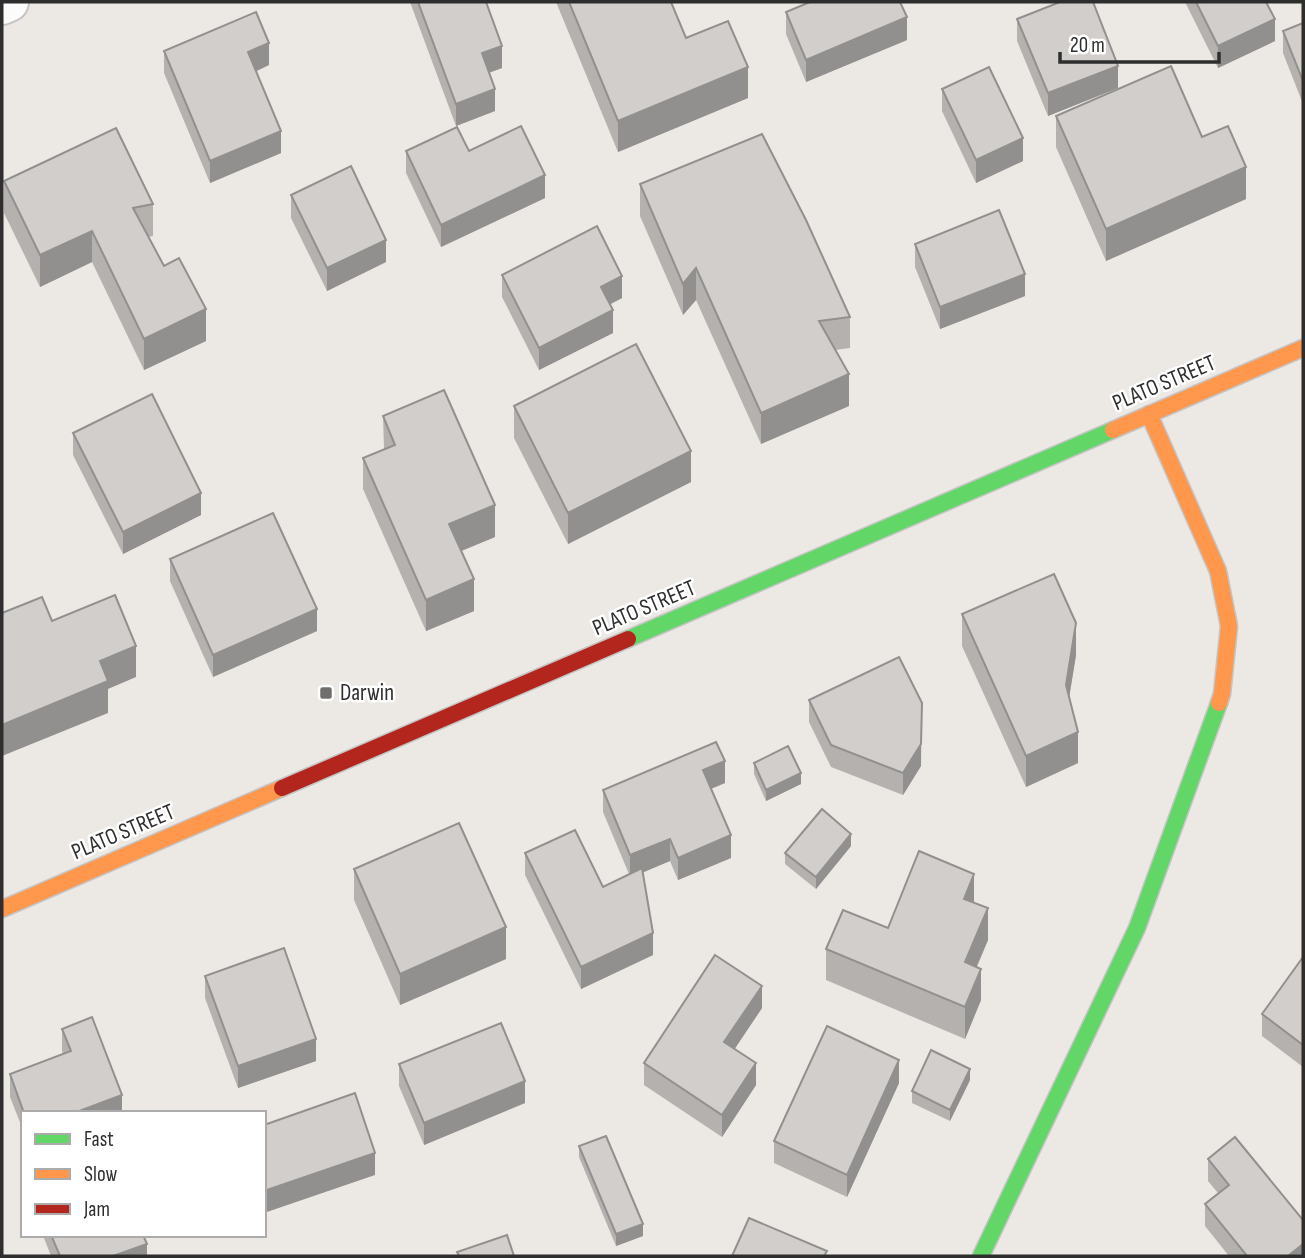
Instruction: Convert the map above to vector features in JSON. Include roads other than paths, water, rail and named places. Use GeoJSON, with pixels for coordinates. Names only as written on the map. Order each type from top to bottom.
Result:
{"type":"FeatureCollection","features":[{"type":"Feature","properties":{"kind":"street"},"geometry":{"type":"LineString","coordinates":[[2,5],[9,2]]}},
{"type":"Feature","properties":{"kind":"street","name":"PLATO STREET"},"geometry":{"type":"LineString","coordinates":[[2,909],[1303,348]]}},
{"type":"Feature","properties":{"kind":"street"},"geometry":{"type":"LineString","coordinates":[[981,1256],[1137,928],[1222,694],[1229,626],[1218,571],[1149,414]]}},
{"type":"Feature","properties":{"kind":"place","name":"Darwin"},"geometry":{"type":"Point","coordinates":[326,693]}}]}
